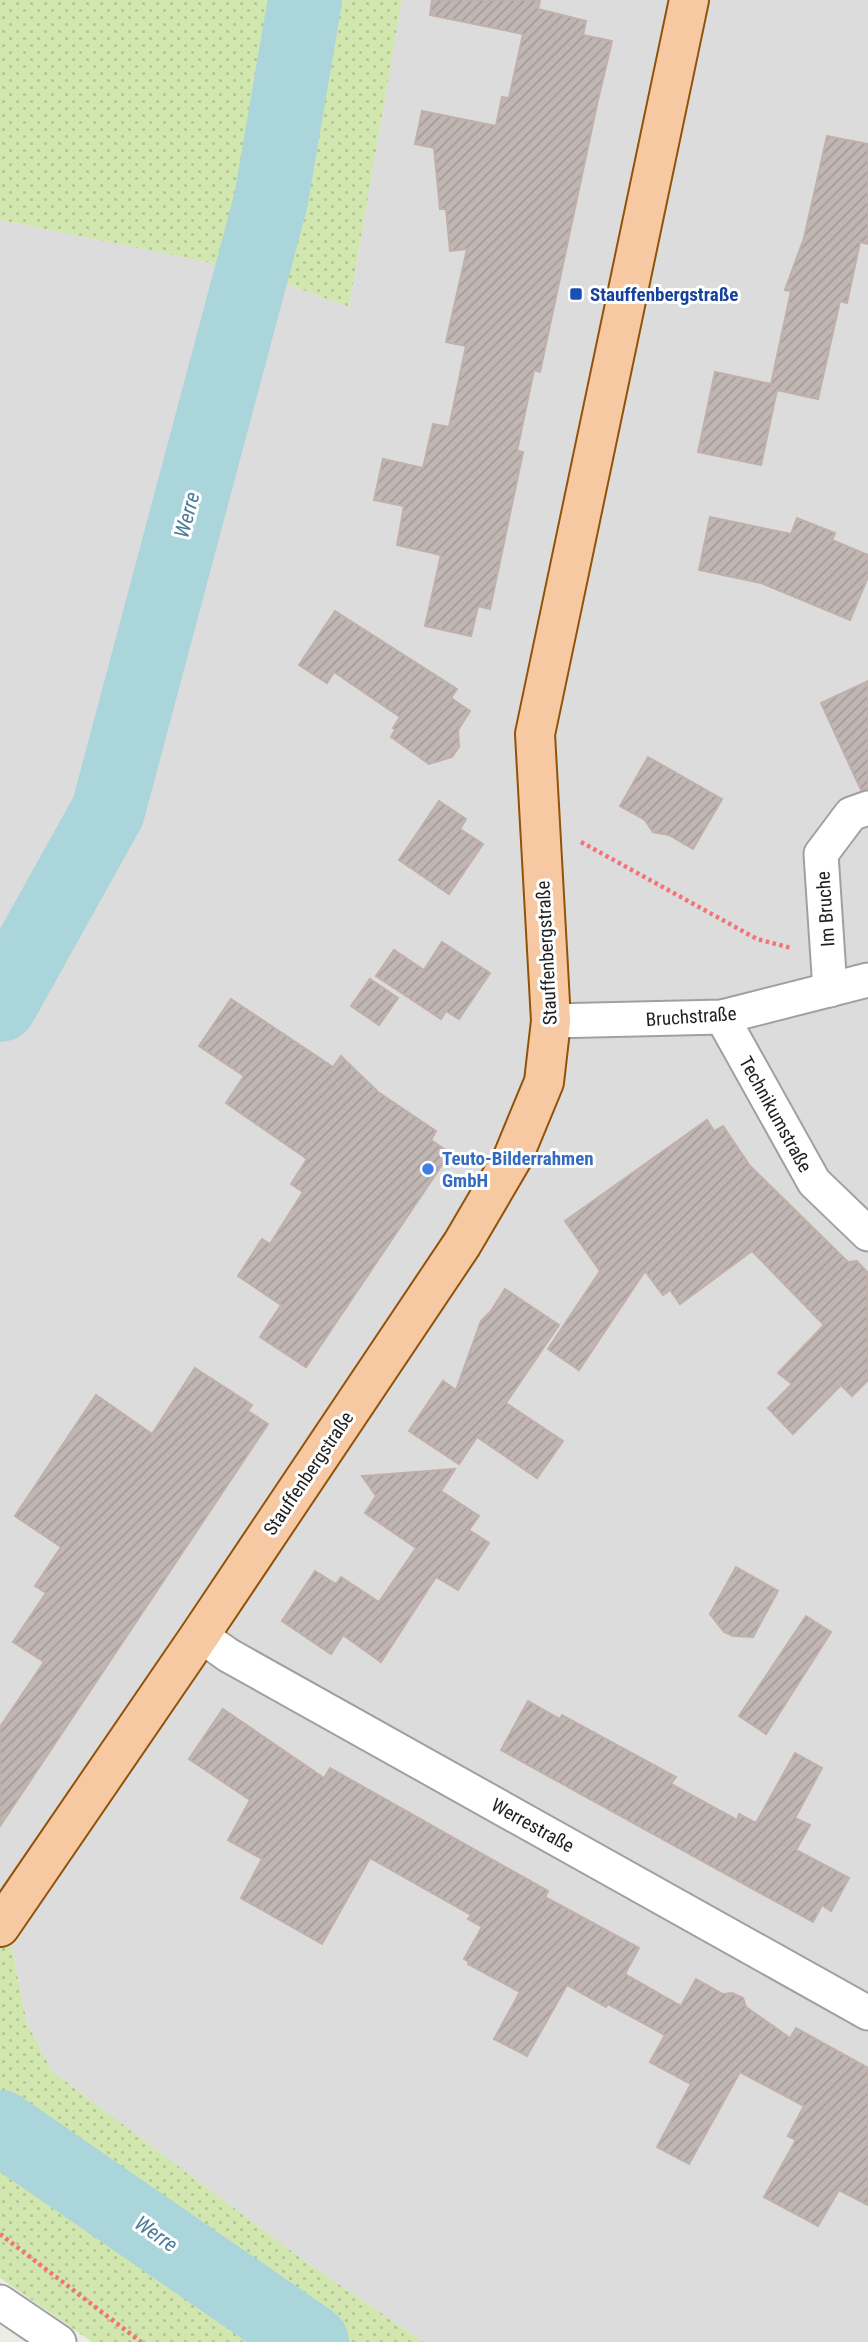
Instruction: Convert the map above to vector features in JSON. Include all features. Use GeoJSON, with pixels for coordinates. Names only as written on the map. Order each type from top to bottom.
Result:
{"type":"FeatureCollection","features":[{"type":"Feature","properties":{"kind":"main road","name":"Stauffenbergstraße"},"geometry":{"type":"LineString","coordinates":[[0,1927],[462,1244],[513,1157],[544,1082],[551,1021],[535,734],[689,0]]}},
{"type":"Feature","properties":{"kind":"street","name":"Im Bruche"},"geometry":{"type":"LineString","coordinates":[[830,974],[821,853],[852,814],[868,808]]}},
{"type":"Feature","properties":{"kind":"street","name":"Bruchstraße"},"geometry":{"type":"LineString","coordinates":[[551,1021],[722,1017],[830,974],[868,980]]}},
{"type":"Feature","properties":{"kind":"street","name":"Technikumstraße"},"geometry":{"type":"LineString","coordinates":[[722,1017],[814,1182],[868,1234]]}},
{"type":"Feature","properties":{"kind":"street","name":"Werrestraße"},"geometry":{"type":"LineString","coordinates":[[200,1635],[228,1655],[868,2013]]}},
{"type":"Feature","properties":{"kind":"street"},"geometry":{"type":"LineString","coordinates":[[0,2302],[59,2342]]}},
{"type":"Feature","properties":{"kind":"path"},"geometry":{"type":"LineString","coordinates":[[574,838],[757,939],[830,974]]}},
{"type":"Feature","properties":{"kind":"path"},"geometry":{"type":"LineString","coordinates":[[0,2234],[141,2342]]}},
{"type":"Feature","properties":{"kind":"shaded area"},"geometry":{"type":"Polygon","coordinates":[[[402,0],[868,0],[868,2342],[424,2342],[306,2262],[52,2071],[27,2023],[0,1888],[0,1008],[110,810],[253,272],[349,307],[402,0]]]}},
{"type":"Feature","properties":{"kind":"shaded area"},"geometry":{"type":"Polygon","coordinates":[[[0,220],[251,271],[107,810],[0,1003],[0,220]]]}},
{"type":"Feature","properties":{"kind":"green space"},"geometry":{"type":"Polygon","coordinates":[[[0,0],[402,0],[349,307],[251,271],[0,220],[0,0]]]}},
{"type":"Feature","properties":{"kind":"green space"},"geometry":{"type":"Polygon","coordinates":[[[0,1888],[27,2023],[52,2071],[306,2262],[424,2342],[92,2342],[0,2278],[0,1888]]]}},
{"type":"Feature","properties":{"kind":"building"},"geometry":{"type":"Polygon","coordinates":[[[432,0],[540,0],[538,9],[586,21],[583,35],[612,41],[540,372],[534,370],[517,451],[523,452],[490,609],[478,606],[471,636],[425,626],[441,555],[397,545],[404,506],[374,500],[383,459],[423,468],[433,424],[449,427],[466,346],[446,342],[467,249],[450,251],[446,209],[440,209],[434,148],[415,144],[422,111],[496,126],[502,97],[509,98],[523,34],[430,15],[432,0]]]}},
{"type":"Feature","properties":{"kind":"building"},"geometry":{"type":"Polygon","coordinates":[[[827,136],[868,144],[868,244],[860,242],[847,303],[840,301],[818,399],[777,390],[761,465],[698,452],[715,372],[771,384],[791,291],[785,290],[804,238],[827,136]]]}},
{"type":"Feature","properties":{"kind":"building"},"geometry":{"type":"Polygon","coordinates":[[[710,517],[791,534],[797,518],[835,533],[832,540],[868,555],[868,577],[850,620],[761,583],[699,570],[710,517]]]}},
{"type":"Feature","properties":{"kind":"building"},"geometry":{"type":"Polygon","coordinates":[[[335,611],[457,689],[451,698],[470,711],[458,730],[459,747],[452,757],[429,764],[391,737],[400,717],[334,672],[327,683],[299,665],[335,611]]]}},
{"type":"Feature","properties":{"kind":"building"},"geometry":{"type":"Polygon","coordinates":[[[868,681],[868,789],[861,790],[821,703],[868,681]]]}},
{"type":"Feature","properties":{"kind":"building"},"geometry":{"type":"Polygon","coordinates":[[[648,757],[722,799],[693,849],[669,835],[653,832],[645,820],[620,806],[648,757]]]}},
{"type":"Feature","properties":{"kind":"building"},"geometry":{"type":"Polygon","coordinates":[[[439,801],[466,819],[460,829],[483,844],[449,894],[399,860],[439,801]]]}},
{"type":"Feature","properties":{"kind":"building"},"geometry":{"type":"Polygon","coordinates":[[[442,942],[490,973],[459,1019],[446,1011],[441,1019],[376,976],[394,950],[424,970],[442,942]]]}},
{"type":"Feature","properties":{"kind":"building"},"geometry":{"type":"Polygon","coordinates":[[[370,979],[398,998],[379,1025],[351,1006],[370,979]]]}},
{"type":"Feature","properties":{"kind":"building"},"geometry":{"type":"Polygon","coordinates":[[[231,999],[333,1067],[341,1056],[378,1092],[436,1131],[431,1140],[450,1153],[306,1367],[260,1337],[281,1305],[238,1276],[262,1239],[270,1244],[303,1192],[291,1184],[307,1159],[226,1103],[244,1076],[199,1046],[231,999]]]}},
{"type":"Feature","properties":{"kind":"building"},"geometry":{"type":"Polygon","coordinates":[[[707,1120],[714,1131],[723,1126],[750,1166],[848,1262],[857,1261],[867,1272],[868,1380],[852,1396],[841,1385],[793,1434],[768,1408],[792,1384],[778,1373],[824,1325],[752,1251],[680,1304],[670,1290],[663,1295],[645,1271],[579,1370],[548,1349],[600,1271],[565,1221],[707,1120]]]}},
{"type":"Feature","properties":{"kind":"building"},"geometry":{"type":"Polygon","coordinates":[[[505,1289],[559,1325],[506,1403],[563,1441],[537,1478],[477,1437],[459,1464],[409,1431],[443,1381],[456,1390],[481,1321],[505,1289]]]}},
{"type":"Feature","properties":{"kind":"building"},"geometry":{"type":"Polygon","coordinates":[[[195,1368],[252,1405],[248,1411],[268,1424],[0,1826],[0,1727],[44,1662],[13,1642],[46,1593],[35,1586],[61,1547],[15,1516],[96,1395],[152,1434],[195,1368]]]}},
{"type":"Feature","properties":{"kind":"building"},"geometry":{"type":"Polygon","coordinates":[[[455,1469],[441,1491],[479,1516],[469,1530],[489,1543],[458,1590],[436,1577],[381,1662],[343,1635],[331,1654],[282,1621],[315,1571],[336,1584],[341,1577],[379,1602],[416,1548],[365,1513],[376,1496],[362,1476],[455,1469]]]}},
{"type":"Feature","properties":{"kind":"building"},"geometry":{"type":"Polygon","coordinates":[[[736,1567],[778,1591],[753,1637],[733,1636],[724,1632],[710,1614],[736,1567]]]}},
{"type":"Feature","properties":{"kind":"building"},"geometry":{"type":"Polygon","coordinates":[[[806,1616],[831,1632],[766,1734],[739,1716],[806,1616]]]}},
{"type":"Feature","properties":{"kind":"building"},"geometry":{"type":"Polygon","coordinates":[[[528,1701],[560,1719],[562,1715],[676,1777],[671,1784],[737,1820],[739,1814],[756,1823],[795,1753],[822,1768],[795,1818],[810,1825],[796,1850],[849,1878],[831,1911],[822,1905],[813,1922],[501,1750],[528,1701]]]}},
{"type":"Feature","properties":{"kind":"building"},"geometry":{"type":"Polygon","coordinates":[[[223,1709],[324,1778],[330,1768],[548,1891],[545,1897],[639,1948],[625,1974],[681,2006],[696,1979],[723,1994],[732,1993],[743,1998],[746,2007],[790,2038],[796,2028],[868,2068],[868,2205],[839,2190],[818,2226],[764,2197],[796,2140],[788,2136],[804,2106],[740,2072],[689,2164],[657,2147],[691,2084],[650,2062],[665,2035],[567,1985],[527,2056],[494,2039],[520,1992],[468,1964],[464,1959],[482,1927],[468,1919],[471,1915],[370,1858],[322,1944],[241,1898],[262,1859],[228,1840],[250,1800],[189,1759],[223,1709]]]}},
{"type":"Feature","properties":{"kind":"waterway","name":"Werre"},"geometry":{"type":"LineString","coordinates":[[0,1005],[108,811],[271,200],[305,0]]}},
{"type":"Feature","properties":{"kind":"waterway","name":"Werre"},"geometry":{"type":"LineString","coordinates":[[0,2127],[312,2342]]}},
{"type":"Feature","properties":{"kind":"place","name":"Stauffenbergstraße"},"geometry":{"type":"Point","coordinates":[576,294]}},
{"type":"Feature","properties":{"kind":"place","name":"Teuto-Bilderrahmen GmbH"},"geometry":{"type":"Point","coordinates":[428,1169]}}]}
